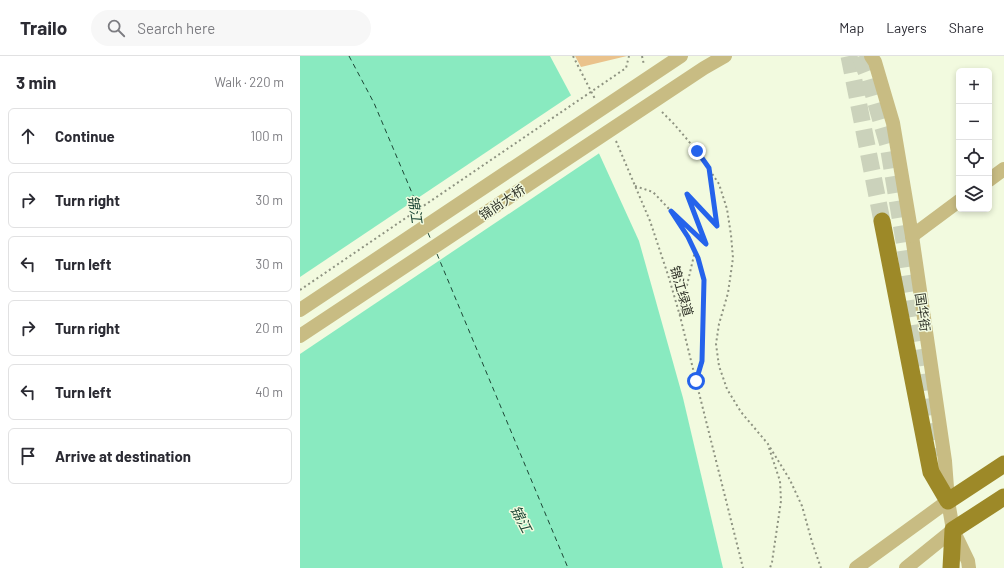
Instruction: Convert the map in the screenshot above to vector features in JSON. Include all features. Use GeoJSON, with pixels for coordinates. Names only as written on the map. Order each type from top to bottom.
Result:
{"type":"FeatureCollection","features":[{"type":"Feature","properties":{"kind":"main road"},"geometry":{"type":"LineString","coordinates":[[882,221],[931,472],[948,500],[1004,464]]}},
{"type":"Feature","properties":{"kind":"main road"},"geometry":{"type":"LineString","coordinates":[[951,568],[953,530],[1004,497]]}},
{"type":"Feature","properties":{"kind":"street","name":"锦尚大桥"},"geometry":{"type":"LineString","coordinates":[[300,310],[680,56]]}},
{"type":"Feature","properties":{"kind":"street","name":"锦尚大桥"},"geometry":{"type":"LineString","coordinates":[[300,336],[704,68],[725,56]]}},
{"type":"Feature","properties":{"kind":"street","name":"国华街"},"geometry":{"type":"LineString","coordinates":[[871,56],[875,62],[893,124],[912,236],[945,461],[948,500],[953,530],[968,561],[969,568]]}},
{"type":"Feature","properties":{"kind":"street"},"geometry":{"type":"LineString","coordinates":[[992,178],[1004,169]]}},
{"type":"Feature","properties":{"kind":"street"},"geometry":{"type":"LineString","coordinates":[[912,236],[956,204]]}},
{"type":"Feature","properties":{"kind":"street"},"geometry":{"type":"LineString","coordinates":[[856,568],[948,500]]}},
{"type":"Feature","properties":{"kind":"street"},"geometry":{"type":"LineString","coordinates":[[906,568],[953,530]]}},
{"type":"Feature","properties":{"kind":"path"},"geometry":{"type":"LineString","coordinates":[[572,56],[598,104]]}},
{"type":"Feature","properties":{"kind":"path"},"geometry":{"type":"LineString","coordinates":[[300,290],[626,68],[629,56]]}},
{"type":"Feature","properties":{"kind":"path"},"geometry":{"type":"LineString","coordinates":[[642,56],[645,68]]}},
{"type":"Feature","properties":{"kind":"path"},"geometry":{"type":"LineString","coordinates":[[659,109],[697,151],[719,184],[727,209],[733,258],[728,293],[719,324],[716,344],[720,366],[727,389],[741,412],[768,444],[790,480],[802,506],[821,568]]}},
{"type":"Feature","properties":{"kind":"path","name":"锦江绿道"},"geometry":{"type":"LineString","coordinates":[[614,137],[650,221],[669,278],[680,316],[743,568]]}},
{"type":"Feature","properties":{"kind":"path"},"geometry":{"type":"LineString","coordinates":[[635,186],[653,192],[706,244],[687,194],[717,226],[709,168]]}},
{"type":"Feature","properties":{"kind":"path"},"geometry":{"type":"LineString","coordinates":[[671,211],[688,237],[695,251],[704,280],[702,361],[696,381]]}},
{"type":"Feature","properties":{"kind":"path"},"geometry":{"type":"LineString","coordinates":[[680,316],[695,251]]}},
{"type":"Feature","properties":{"kind":"path"},"geometry":{"type":"LineString","coordinates":[[768,444],[780,481],[781,501],[770,568]]}},
{"type":"Feature","properties":{"kind":"shaded area"},"geometry":{"type":"Polygon","coordinates":[[[575,56],[627,56],[581,67],[575,56]]]}},
{"type":"Feature","properties":{"kind":"water","name":"锦江"},"geometry":{"type":"Polygon","coordinates":[[[300,56],[550,56],[581,114],[639,241],[683,398],[723,568],[300,568],[300,56]]]}},
{"type":"Feature","properties":{"kind":"pier"},"geometry":{"type":"Polygon","coordinates":[[[573,94],[601,152],[300,354],[300,277],[573,94]]]}},
{"type":"Feature","properties":{"kind":"ferry route"},"geometry":{"type":"LineString","coordinates":[[349,56],[374,103],[423,219]]}},
{"type":"Feature","properties":{"kind":"ferry route"},"geometry":{"type":"LineString","coordinates":[[428,233],[432,242]]}},
{"type":"Feature","properties":{"kind":"ferry route"},"geometry":{"type":"LineString","coordinates":[[437,254],[568,568]]}},
{"type":"Feature","properties":{"kind":"tunnel"},"geometry":{"type":"LineString","coordinates":[[849,56],[882,221]]}},
{"type":"Feature","properties":{"kind":"tunnel"},"geometry":{"type":"LineString","coordinates":[[860,56],[869,79],[888,145],[905,247],[935,456]]}},
{"type":"Feature","properties":{"kind":"route"},"geometry":{"type":"LineString","coordinates":[[696,381],[702,361],[704,280],[698,258],[688,237],[671,211],[706,244],[687,194],[717,226],[709,168],[697,151]]}}]}
